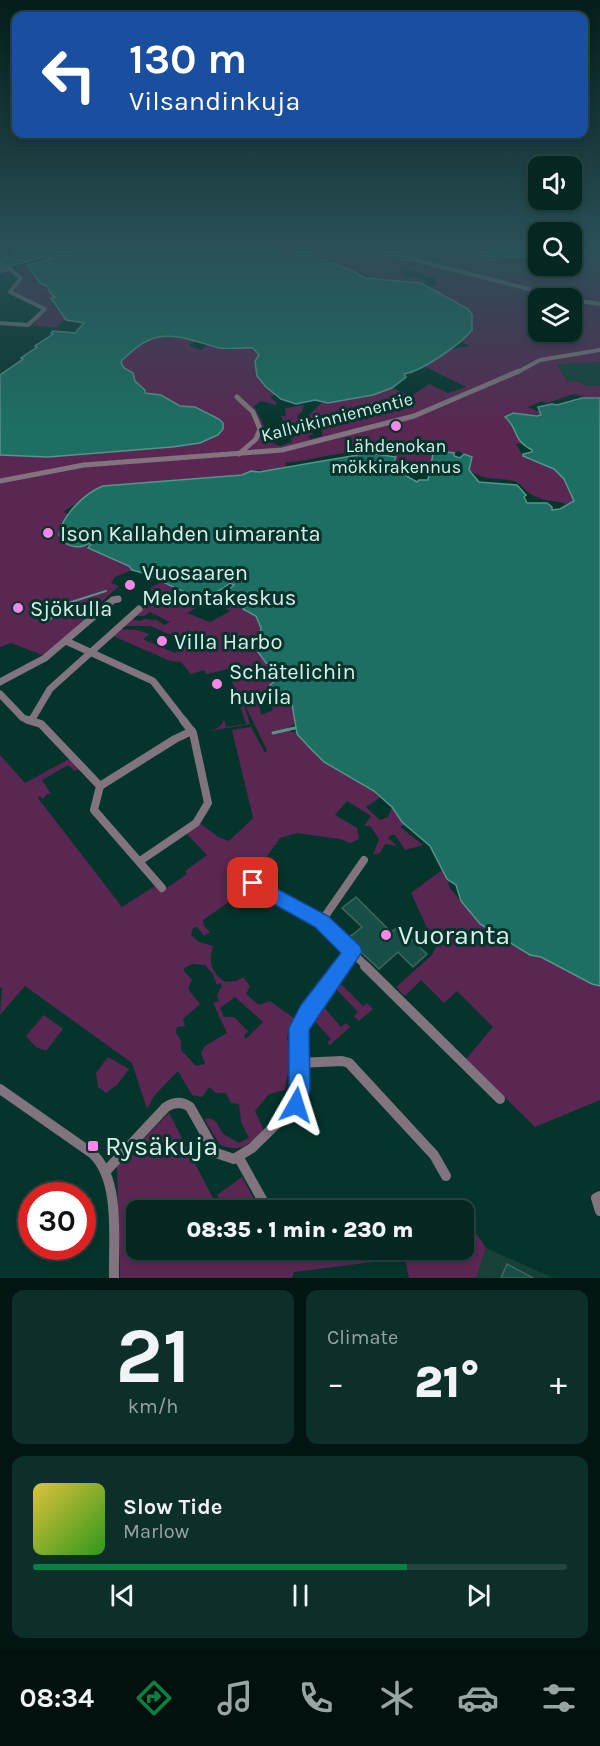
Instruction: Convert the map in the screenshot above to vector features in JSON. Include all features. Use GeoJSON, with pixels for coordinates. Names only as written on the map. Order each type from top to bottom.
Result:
{"type":"FeatureCollection","features":[{"type":"Feature","properties":{"kind":"street"},"geometry":{"type":"LineString","coordinates":[[0,323],[28,325],[43,310]]}},
{"type":"Feature","properties":{"kind":"street","name":"Kallvikinniementie"},"geometry":{"type":"LineString","coordinates":[[0,481],[84,465],[282,450],[398,420],[505,379],[540,360],[600,350]]}},
{"type":"Feature","properties":{"kind":"street"},"geometry":{"type":"LineString","coordinates":[[237,397],[249,406],[261,430],[260,434],[239,454]]}},
{"type":"Feature","properties":{"kind":"street"},"geometry":{"type":"LineString","coordinates":[[0,682],[45,658],[113,600],[118,599]]}},
{"type":"Feature","properties":{"kind":"street"},"geometry":{"type":"LineString","coordinates":[[31,721],[50,689],[139,609]]}},
{"type":"Feature","properties":{"kind":"street"},"geometry":{"type":"LineString","coordinates":[[66,641],[150,679],[192,731],[208,803],[196,823],[140,861]]}},
{"type":"Feature","properties":{"kind":"street"},"geometry":{"type":"LineString","coordinates":[[0,694],[22,718],[41,724],[100,786]]}},
{"type":"Feature","properties":{"kind":"street"},"geometry":{"type":"LineString","coordinates":[[162,888],[94,810],[100,786],[175,739],[192,731]]}},
{"type":"Feature","properties":{"kind":"street"},"geometry":{"type":"LineString","coordinates":[[321,922],[364,860]]}},
{"type":"Feature","properties":{"kind":"street"},"geometry":{"type":"LineString","coordinates":[[253,883],[321,922],[500,1099]]}},
{"type":"Feature","properties":{"kind":"street"},"geometry":{"type":"LineString","coordinates":[[106,1171],[166,1107],[180,1102],[190,1107],[216,1153],[229,1158],[239,1158],[293,1110],[298,1098],[299,1028],[308,1012],[353,952]]}},
{"type":"Feature","properties":{"kind":"street"},"geometry":{"type":"LineString","coordinates":[[298,1063],[349,1063],[434,1155],[446,1176]]}},
{"type":"Feature","properties":{"kind":"street"},"geometry":{"type":"LineString","coordinates":[[0,1089],[93,1154],[106,1171],[112,1198],[114,1278]]}},
{"type":"Feature","properties":{"kind":"street"},"geometry":{"type":"LineString","coordinates":[[239,1158],[262,1200]]}},
{"type":"Feature","properties":{"kind":"street"},"geometry":{"type":"LineString","coordinates":[[600,1196],[596,1198],[600,1211]]}},
{"type":"Feature","properties":{"kind":"shaded area"},"geometry":{"type":"Polygon","coordinates":[[[46,310],[59,310],[67,320],[62,321],[57,328],[32,325],[46,310]]]}},
{"type":"Feature","properties":{"kind":"shaded area"},"geometry":{"type":"Polygon","coordinates":[[[59,310],[469,310],[472,314],[472,330],[459,343],[440,356],[421,368],[404,374],[406,377],[392,388],[373,395],[328,403],[315,400],[296,404],[281,399],[257,376],[255,361],[259,355],[253,348],[224,349],[184,338],[165,336],[156,338],[140,345],[122,360],[124,368],[133,373],[135,381],[145,390],[145,393],[161,395],[180,406],[195,407],[219,419],[223,423],[223,429],[218,435],[200,443],[172,447],[48,457],[0,455],[0,375],[23,359],[21,358],[53,334],[51,333],[53,331],[75,333],[84,323],[66,320],[59,310]]]}},
{"type":"Feature","properties":{"kind":"shaded area"},"geometry":{"type":"Polygon","coordinates":[[[462,310],[528,310],[528,316],[524,317],[528,319],[528,342],[582,342],[582,310],[600,310],[600,362],[557,364],[567,381],[581,382],[584,386],[600,386],[600,402],[574,394],[547,403],[542,401],[528,407],[540,412],[541,415],[522,414],[525,443],[516,444],[523,456],[554,469],[564,479],[575,501],[569,505],[544,499],[529,493],[514,481],[492,479],[475,474],[469,470],[472,457],[457,451],[454,456],[429,469],[428,472],[419,474],[394,466],[397,459],[394,455],[386,454],[384,450],[371,450],[285,463],[287,467],[251,471],[242,475],[103,486],[63,512],[69,514],[67,517],[71,546],[86,546],[129,566],[132,570],[115,577],[111,583],[119,586],[89,613],[93,615],[45,656],[11,643],[0,647],[0,455],[48,457],[151,449],[179,406],[145,391],[136,381],[133,373],[124,368],[121,363],[142,342],[158,338],[175,338],[199,341],[188,345],[200,350],[209,344],[229,350],[240,347],[253,348],[262,354],[276,394],[270,397],[277,403],[276,405],[261,401],[254,406],[264,426],[266,440],[280,446],[292,442],[281,416],[286,416],[285,408],[304,405],[302,412],[297,416],[301,421],[301,427],[314,434],[308,436],[311,439],[322,436],[321,425],[324,423],[320,416],[313,418],[313,421],[308,420],[307,417],[321,403],[363,397],[392,388],[411,396],[429,384],[448,393],[466,387],[424,366],[451,349],[470,346],[461,342],[472,330],[472,319],[462,310]]]}},
{"type":"Feature","properties":{"kind":"shaded area"},"geometry":{"type":"Polygon","coordinates":[[[600,362],[600,386],[584,386],[581,382],[567,381],[557,363],[600,362]]]}},
{"type":"Feature","properties":{"kind":"shaded area"},"geometry":{"type":"Polygon","coordinates":[[[582,398],[600,398],[600,986],[541,957],[530,955],[480,924],[461,901],[456,885],[447,879],[430,846],[402,822],[392,807],[374,791],[324,762],[297,734],[292,704],[285,696],[271,691],[270,685],[282,675],[282,672],[266,663],[258,652],[261,628],[256,616],[243,609],[247,605],[234,603],[225,593],[234,585],[230,583],[217,592],[205,595],[181,591],[88,548],[93,541],[84,546],[74,547],[62,540],[59,535],[61,527],[75,506],[103,486],[242,475],[251,471],[259,472],[369,453],[396,457],[393,465],[399,475],[405,475],[417,482],[428,480],[433,454],[438,451],[454,453],[454,456],[460,458],[464,454],[472,457],[469,470],[479,482],[517,485],[526,495],[524,497],[527,503],[547,503],[552,510],[560,509],[574,501],[564,479],[554,469],[523,456],[532,450],[521,442],[513,426],[505,417],[513,413],[537,416],[541,415],[538,407],[557,405],[582,398]]]}},
{"type":"Feature","properties":{"kind":"shaded area"},"geometry":{"type":"Polygon","coordinates":[[[162,582],[230,583],[210,600],[187,613],[210,622],[231,611],[221,606],[223,602],[243,609],[256,598],[298,685],[267,689],[266,699],[259,701],[261,715],[273,710],[269,695],[286,698],[294,711],[294,724],[289,728],[291,732],[307,731],[338,771],[381,797],[366,807],[380,820],[388,817],[392,807],[416,824],[399,826],[423,845],[405,850],[395,835],[391,835],[388,838],[397,846],[385,844],[380,853],[373,855],[379,839],[370,826],[364,826],[371,816],[347,801],[335,815],[357,828],[359,839],[350,843],[340,839],[297,833],[280,838],[239,895],[203,920],[204,926],[210,932],[204,936],[197,927],[193,928],[191,935],[199,942],[213,946],[212,966],[220,978],[225,982],[236,981],[243,977],[250,986],[246,994],[259,1005],[270,1001],[295,1019],[287,1038],[291,1055],[285,1090],[269,1094],[255,1111],[264,1131],[249,1144],[240,1148],[220,1145],[204,1119],[215,1121],[225,1135],[239,1143],[249,1138],[241,1122],[239,1104],[231,1103],[226,1093],[216,1093],[209,1087],[202,1097],[192,1095],[178,1071],[154,1096],[147,1109],[132,1063],[25,986],[0,1015],[2,988],[0,987],[0,755],[25,783],[69,759],[79,769],[75,771],[68,765],[42,780],[51,794],[47,794],[43,799],[40,796],[38,798],[122,907],[155,886],[167,888],[187,874],[185,871],[207,855],[187,834],[201,824],[218,837],[229,841],[253,818],[232,730],[251,727],[265,753],[267,750],[247,709],[244,695],[241,695],[250,724],[206,732],[220,726],[224,719],[226,727],[246,724],[228,669],[207,674],[204,670],[191,674],[181,662],[170,661],[113,636],[120,629],[138,630],[149,634],[143,639],[175,653],[188,642],[150,626],[123,626],[131,619],[157,620],[164,625],[170,622],[150,612],[144,616],[135,616],[157,593],[150,590],[151,587],[162,582]],[[192,964],[184,968],[184,971],[192,980],[188,989],[200,1004],[183,1019],[185,1026],[177,1027],[176,1033],[181,1041],[181,1050],[196,1066],[205,1064],[201,1053],[205,1046],[227,1033],[213,1003],[219,1001],[217,995],[222,986],[220,983],[217,985],[213,974],[205,965],[192,964]],[[235,997],[220,1008],[224,1017],[234,1017],[248,1031],[244,1036],[246,1039],[263,1022],[235,997]]]}},
{"type":"Feature","properties":{"kind":"shaded area"},"geometry":{"type":"Polygon","coordinates":[[[442,870],[450,881],[448,883],[450,888],[480,924],[499,938],[530,955],[541,957],[600,986],[600,1100],[535,1127],[466,1059],[493,1027],[457,991],[444,1003],[421,980],[405,996],[396,987],[432,955],[436,947],[411,893],[442,870]]]}},
{"type":"Feature","properties":{"kind":"shaded area"},"geometry":{"type":"Polygon","coordinates":[[[340,983],[363,1006],[367,1003],[373,1009],[359,1021],[354,1016],[358,1012],[335,988],[340,983]]]}},
{"type":"Feature","properties":{"kind":"shaded area"},"geometry":{"type":"Polygon","coordinates":[[[323,1006],[341,1027],[346,1023],[350,1027],[330,1045],[327,1043],[331,1039],[313,1019],[323,1006]]]}},
{"type":"Feature","properties":{"kind":"shaded area"},"geometry":{"type":"Polygon","coordinates":[[[44,1015],[63,1029],[46,1051],[36,1047],[26,1036],[44,1015]]]}},
{"type":"Feature","properties":{"kind":"shaded area"},"geometry":{"type":"Polygon","coordinates":[[[108,1057],[129,1069],[117,1085],[106,1093],[98,1087],[96,1073],[108,1057]]]}},
{"type":"Feature","properties":{"kind":"shaded area"},"geometry":{"type":"Polygon","coordinates":[[[169,1113],[214,1200],[126,1200],[126,1260],[389,1260],[294,1272],[292,1278],[120,1278],[117,1166],[169,1113]]]}},
{"type":"Feature","properties":{"kind":"shaded area"},"geometry":{"type":"Polygon","coordinates":[[[242,1177],[255,1200],[220,1200],[217,1195],[242,1177]]]}},
{"type":"Feature","properties":{"kind":"shaded area"},"geometry":{"type":"Polygon","coordinates":[[[474,1230],[486,1248],[476,1278],[409,1278],[405,1260],[474,1260],[474,1230]]]}},
{"type":"Feature","properties":{"kind":"shaded area"},"geometry":{"type":"Polygon","coordinates":[[[486,1248],[553,1278],[476,1278],[486,1248]]]}},
{"type":"Feature","properties":{"kind":"building","name":"Vuoranta"},"geometry":{"type":"Polygon","coordinates":[[[356,897],[391,932],[398,927],[427,954],[413,967],[398,952],[379,969],[347,939],[362,927],[342,908],[356,897]]]}},
{"type":"Feature","properties":{"kind":"building"},"geometry":{"type":"Polygon","coordinates":[[[507,1264],[533,1278],[501,1278],[507,1264]]]}},
{"type":"Feature","properties":{"kind":"waterway"},"geometry":{"type":"LineString","coordinates":[[46,623],[68,603],[106,591]]}},
{"type":"Feature","properties":{"kind":"waterway"},"geometry":{"type":"LineString","coordinates":[[273,733],[295,728]]}},
{"type":"Feature","properties":{"kind":"place","name":"Lähdenokan mökkirakennus"},"geometry":{"type":"Point","coordinates":[396,426]}},
{"type":"Feature","properties":{"kind":"place","name":"Ison Kallahden uimaranta"},"geometry":{"type":"Point","coordinates":[48,533]}},
{"type":"Feature","properties":{"kind":"place","name":"Vuosaaren Melontakeskus"},"geometry":{"type":"Point","coordinates":[130,585]}},
{"type":"Feature","properties":{"kind":"place","name":"Sjökulla"},"geometry":{"type":"Point","coordinates":[18,608]}},
{"type":"Feature","properties":{"kind":"place","name":"Villa Harbo"},"geometry":{"type":"Point","coordinates":[162,641]}},
{"type":"Feature","properties":{"kind":"place","name":"Schätelichin huvila"},"geometry":{"type":"Point","coordinates":[217,684]}},
{"type":"Feature","properties":{"kind":"place","name":"Vuoranta"},"geometry":{"type":"Point","coordinates":[386,935]}},
{"type":"Feature","properties":{"kind":"place","name":"Rysäkuja"},"geometry":{"type":"Point","coordinates":[93,1146]}},
{"type":"Feature","properties":{"kind":"route"},"geometry":{"type":"LineString","coordinates":[[253,883],[321,922],[353,952],[308,1012],[299,1028],[299,1089],[296,1105]]}}]}
